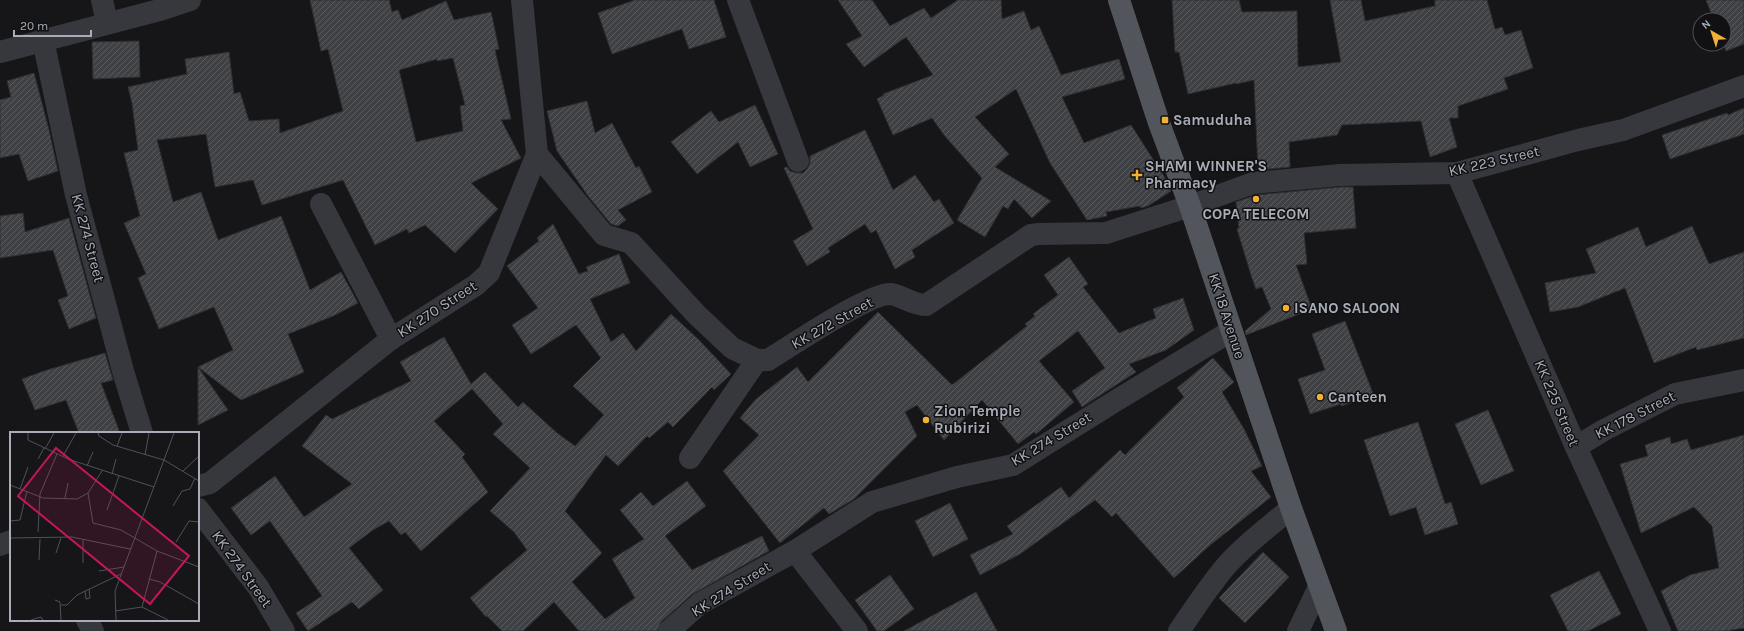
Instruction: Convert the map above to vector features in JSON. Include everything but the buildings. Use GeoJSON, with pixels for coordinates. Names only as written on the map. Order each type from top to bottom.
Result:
{"type":"FeatureCollection","features":[{"type":"Feature","properties":{"kind":"main road","name":"KK 18 Avenue"},"geometry":{"type":"LineString","coordinates":[[1119,0],[1158,123],[1190,206],[1291,508],[1336,631]]}},
{"type":"Feature","properties":{"kind":"street"},"geometry":{"type":"LineString","coordinates":[[102,0],[107,23]]}},
{"type":"Feature","properties":{"kind":"street"},"geometry":{"type":"LineString","coordinates":[[0,52],[163,9],[190,0]]}},
{"type":"Feature","properties":{"kind":"street","name":"KK 270 Street"},"geometry":{"type":"LineString","coordinates":[[199,486],[210,484],[391,338],[476,285],[489,273],[537,154],[522,0]]}},
{"type":"Feature","properties":{"kind":"street"},"geometry":{"type":"LineString","coordinates":[[738,0],[798,161]]}},
{"type":"Feature","properties":{"kind":"street","name":"KK 274 Street"},"geometry":{"type":"LineString","coordinates":[[43,40],[76,195],[123,371],[142,432]]}},
{"type":"Feature","properties":{"kind":"street","name":"KK 223 Street"},"geometry":{"type":"LineString","coordinates":[[1190,206],[1253,183],[1340,175],[1457,173],[1578,140],[1623,130],[1744,86]]}},
{"type":"Feature","properties":{"kind":"street"},"geometry":{"type":"LineString","coordinates":[[537,154],[604,235],[631,243],[696,314],[732,348],[757,360],[690,458]]}},
{"type":"Feature","properties":{"kind":"street","name":"KK 225 Street"},"geometry":{"type":"LineString","coordinates":[[1457,173],[1576,447],[1660,631]]}},
{"type":"Feature","properties":{"kind":"street"},"geometry":{"type":"LineString","coordinates":[[321,204],[391,338]]}},
{"type":"Feature","properties":{"kind":"street","name":"KK 272 Street"},"geometry":{"type":"LineString","coordinates":[[757,360],[768,360],[866,302],[891,294],[920,305],[926,305],[1030,236],[1039,234],[1106,233],[1190,206]]}},
{"type":"Feature","properties":{"kind":"street","name":"KK 274 Street"},"geometry":{"type":"LineString","coordinates":[[669,631],[699,604],[795,551],[872,502],[957,477],[1013,465],[1232,331]]}},
{"type":"Feature","properties":{"kind":"street","name":"KK 178 Street"},"geometry":{"type":"LineString","coordinates":[[1576,447],[1604,430],[1675,394],[1744,380]]}},
{"type":"Feature","properties":{"kind":"street"},"geometry":{"type":"LineString","coordinates":[[1179,631],[1201,598],[1227,566],[1248,544],[1291,508]]}},
{"type":"Feature","properties":{"kind":"street","name":"KK 274 Street"},"geometry":{"type":"LineString","coordinates":[[199,510],[258,587],[284,631]]}},
{"type":"Feature","properties":{"kind":"street"},"geometry":{"type":"LineString","coordinates":[[0,545],[10,541]]}},
{"type":"Feature","properties":{"kind":"street"},"geometry":{"type":"LineString","coordinates":[[795,551],[857,631]]}},
{"type":"Feature","properties":{"kind":"street"},"geometry":{"type":"LineString","coordinates":[[1298,631],[1319,587]]}},
{"type":"Feature","properties":{"kind":"street"},"geometry":{"type":"LineString","coordinates":[[88,621],[93,631]]}},
{"type":"Feature","properties":{"kind":"place","name":"Samuduha"},"geometry":{"type":"Point","coordinates":[1165,120]}},
{"type":"Feature","properties":{"kind":"place","name":"SHAMI WINNER'S Pharmacy"},"geometry":{"type":"Point","coordinates":[1137,175]}},
{"type":"Feature","properties":{"kind":"place","name":"COPA TELECOM"},"geometry":{"type":"Point","coordinates":[1256,199]}},
{"type":"Feature","properties":{"kind":"place","name":"ISANO SALOON"},"geometry":{"type":"Point","coordinates":[1286,308]}},
{"type":"Feature","properties":{"kind":"place","name":"Canteen"},"geometry":{"type":"Point","coordinates":[1320,397]}},
{"type":"Feature","properties":{"kind":"place","name":"Zion Temple Rubirizi"},"geometry":{"type":"Point","coordinates":[926,420]}}]}
